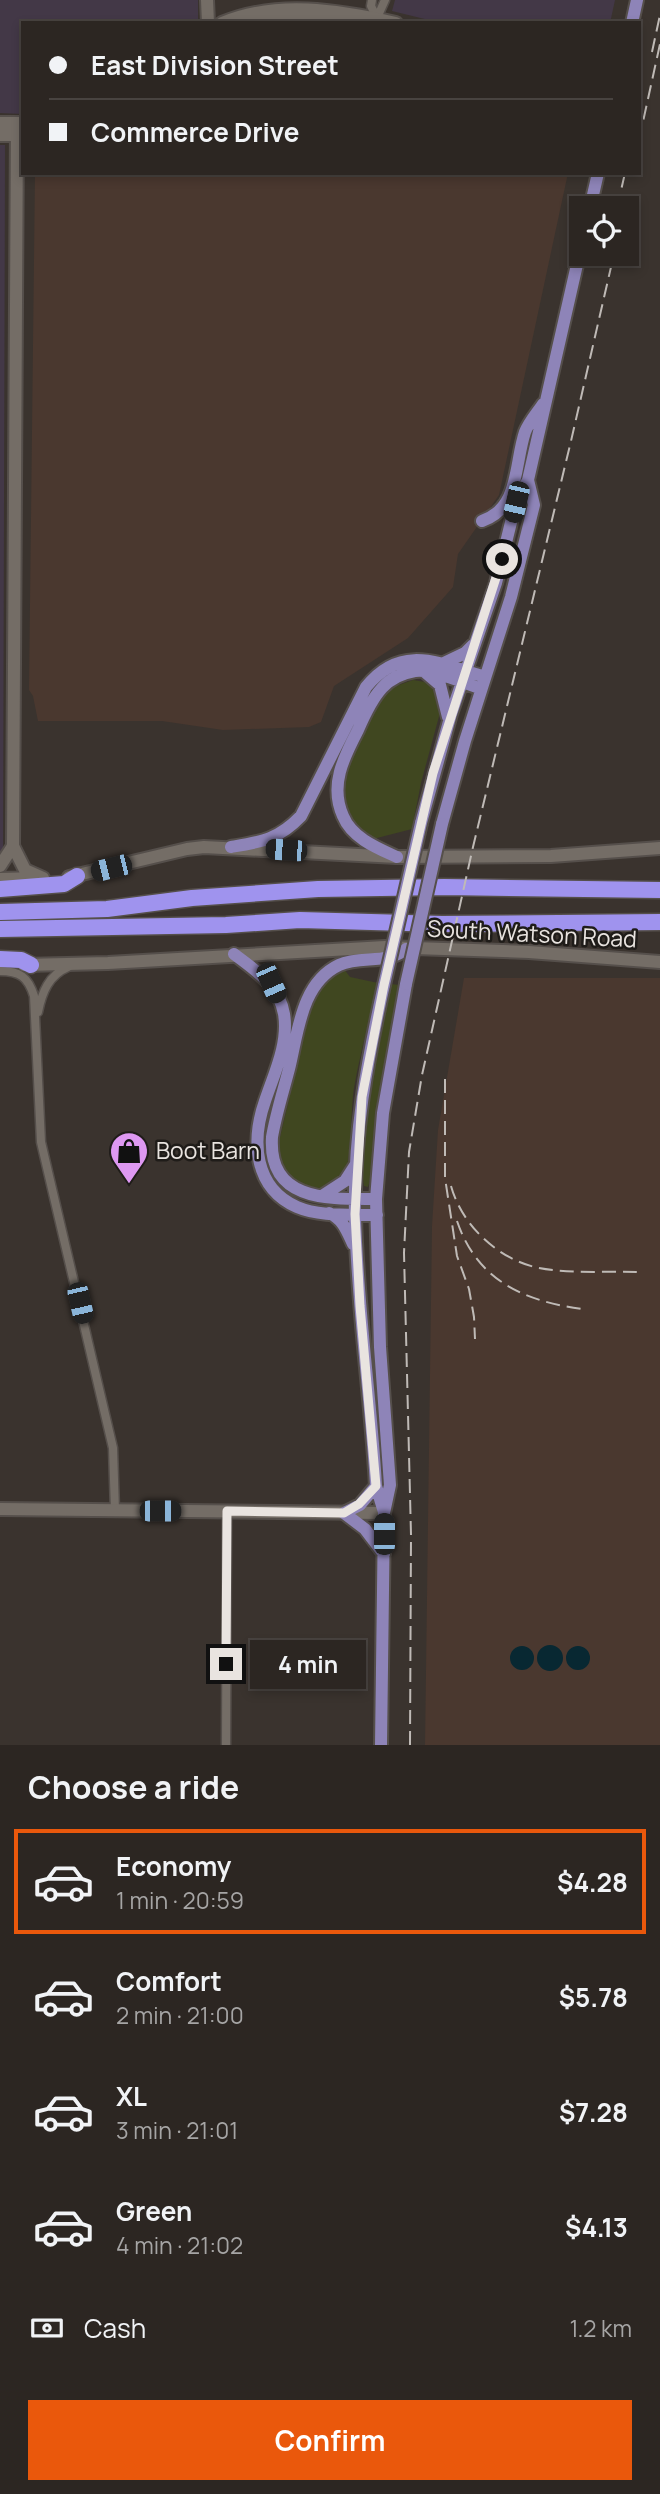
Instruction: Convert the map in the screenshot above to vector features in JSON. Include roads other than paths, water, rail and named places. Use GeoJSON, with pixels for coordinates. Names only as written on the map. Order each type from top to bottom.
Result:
{"type":"FeatureCollection","features":[{"type":"Feature","properties":{"kind":"highway"},"geometry":{"type":"LineString","coordinates":[[0,889],[64,884],[77,876]]}},
{"type":"Feature","properties":{"kind":"highway"},"geometry":{"type":"LineString","coordinates":[[0,912],[107,909],[192,898],[318,889],[444,887],[660,890]]}},
{"type":"Feature","properties":{"kind":"highway"},"geometry":{"type":"LineString","coordinates":[[0,929],[226,925],[300,920],[442,924],[660,922]]}},
{"type":"Feature","properties":{"kind":"highway"},"geometry":{"type":"LineString","coordinates":[[0,959],[21,960],[31,965]]}},
{"type":"Feature","properties":{"kind":"main road"},"geometry":{"type":"LineString","coordinates":[[632,21],[637,0]]}},
{"type":"Feature","properties":{"kind":"main road"},"geometry":{"type":"LineString","coordinates":[[592,196],[597,175]]}},
{"type":"Feature","properties":{"kind":"main road"},"geometry":{"type":"LineString","coordinates":[[384,1513],[376,1486],[356,1250],[356,1164],[362,1097],[421,823],[448,723],[496,583],[516,502],[528,480],[577,266]]}},
{"type":"Feature","properties":{"kind":"main road"},"geometry":{"type":"LineString","coordinates":[[482,521],[492,518],[508,504],[526,429],[547,398]]}},
{"type":"Feature","properties":{"kind":"main road"},"geometry":{"type":"LineString","coordinates":[[381,1745],[384,1513],[390,1485],[380,1337],[376,1199],[383,1113],[407,984],[442,824],[511,597],[534,505],[528,480]]}},
{"type":"Feature","properties":{"kind":"main road"},"geometry":{"type":"LineString","coordinates":[[442,664],[465,653],[476,643]]}},
{"type":"Feature","properties":{"kind":"main road"},"geometry":{"type":"LineString","coordinates":[[230,847],[272,839],[300,816],[366,687],[382,670],[392,664],[420,659],[442,664],[483,683]]}},
{"type":"Feature","properties":{"kind":"main road"},"geometry":{"type":"LineString","coordinates":[[397,857],[367,843],[344,819],[337,783],[342,763],[365,715],[382,688],[402,675],[422,671],[463,676]]}},
{"type":"Feature","properties":{"kind":"main road"},"geometry":{"type":"LineString","coordinates":[[422,671],[440,685],[448,723]]}},
{"type":"Feature","properties":{"kind":"main road"},"geometry":{"type":"LineString","coordinates":[[376,1199],[321,1197],[289,1185],[278,1174],[271,1154],[276,1112],[308,997],[333,968],[350,960],[396,958],[405,950]]}},
{"type":"Feature","properties":{"kind":"main road"},"geometry":{"type":"LineString","coordinates":[[234,954],[271,983],[284,1013],[284,1040],[264,1105],[257,1156],[264,1175],[277,1194],[298,1207],[328,1213],[377,1214]]}},
{"type":"Feature","properties":{"kind":"main road"},"geometry":{"type":"LineString","coordinates":[[321,1197],[345,1181],[356,1164]]}},
{"type":"Feature","properties":{"kind":"main road"},"geometry":{"type":"LineString","coordinates":[[328,1213],[343,1224],[356,1250]]}},
{"type":"Feature","properties":{"kind":"main road"},"geometry":{"type":"LineString","coordinates":[[376,1486],[359,1504],[344,1513],[365,1529],[385,1555]]}},
{"type":"Feature","properties":{"kind":"street"},"geometry":{"type":"LineString","coordinates":[[207,0],[208,21]]}},
{"type":"Feature","properties":{"kind":"street"},"geometry":{"type":"LineString","coordinates":[[372,0],[371,6],[377,18]]}},
{"type":"Feature","properties":{"kind":"street"},"geometry":{"type":"LineString","coordinates":[[377,18],[385,0]]}},
{"type":"Feature","properties":{"kind":"street"},"geometry":{"type":"LineString","coordinates":[[226,21],[253,8],[291,3],[308,4],[388,21]]}},
{"type":"Feature","properties":{"kind":"street"},"geometry":{"type":"LineString","coordinates":[[260,21],[292,15],[329,21]]}},
{"type":"Feature","properties":{"kind":"street"},"geometry":{"type":"LineString","coordinates":[[0,123],[20,129]]}},
{"type":"Feature","properties":{"kind":"street"},"geometry":{"type":"LineString","coordinates":[[0,135],[20,129]]}},
{"type":"Feature","properties":{"kind":"street"},"geometry":{"type":"LineString","coordinates":[[20,129],[13,846],[25,870],[43,878]]}},
{"type":"Feature","properties":{"kind":"street"},"geometry":{"type":"LineString","coordinates":[[0,866],[13,846]]}},
{"type":"Feature","properties":{"kind":"street"},"geometry":{"type":"LineString","coordinates":[[0,878],[77,876],[187,849],[230,847],[397,857],[551,856],[660,848]]}},
{"type":"Feature","properties":{"kind":"street","name":"South Watson Road"},"geometry":{"type":"LineString","coordinates":[[0,965],[75,964],[385,947],[405,950],[529,952],[660,962]]}},
{"type":"Feature","properties":{"kind":"street"},"geometry":{"type":"LineString","coordinates":[[37,1018],[41,1000],[50,981],[59,971],[75,964]]}},
{"type":"Feature","properties":{"kind":"street"},"geometry":{"type":"LineString","coordinates":[[0,971],[13,971],[30,982],[37,1018],[41,1142],[113,1448],[115,1511]]}},
{"type":"Feature","properties":{"kind":"street"},"geometry":{"type":"LineString","coordinates":[[0,1509],[384,1513]]}},
{"type":"Feature","properties":{"kind":"street"},"geometry":{"type":"LineString","coordinates":[[226,1745],[227,1511]]}},
{"type":"Feature","properties":{"kind":"water"},"geometry":{"type":"Polygon","coordinates":[[[550,1645],[559,1649],[563,1658],[559,1667],[550,1671],[541,1667],[537,1658],[541,1649],[550,1645]]]}},
{"type":"Feature","properties":{"kind":"water"},"geometry":{"type":"Polygon","coordinates":[[[522,1646],[531,1649],[534,1658],[531,1667],[522,1670],[513,1667],[510,1658],[513,1649],[522,1646]]]}},
{"type":"Feature","properties":{"kind":"water"},"geometry":{"type":"Polygon","coordinates":[[[578,1646],[587,1649],[590,1658],[587,1667],[578,1670],[569,1667],[566,1658],[569,1649],[578,1646]]]}},
{"type":"Feature","properties":{"kind":"railway"},"geometry":{"type":"LineString","coordinates":[[652,52],[660,15]]}},
{"type":"Feature","properties":{"kind":"railway"},"geometry":{"type":"LineString","coordinates":[[641,131],[660,44]]}},
{"type":"Feature","properties":{"kind":"railway"},"geometry":{"type":"LineString","coordinates":[[620,196],[625,175]]}},
{"type":"Feature","properties":{"kind":"railway"},"geometry":{"type":"LineString","coordinates":[[410,1745],[411,1535],[404,1253],[409,1152],[422,1075],[473,847],[611,266]]}},
{"type":"Feature","properties":{"kind":"railway"},"geometry":{"type":"LineString","coordinates":[[445,1079],[445,1178],[457,1256],[469,1289],[475,1339]]}},
{"type":"Feature","properties":{"kind":"railway"},"geometry":{"type":"LineString","coordinates":[[451,1186],[464,1215],[484,1239],[496,1249],[524,1264],[576,1272],[638,1272]]}},
{"type":"Feature","properties":{"kind":"railway"},"geometry":{"type":"LineString","coordinates":[[457,1221],[477,1259],[505,1284],[540,1300],[582,1309]]}},
{"type":"Feature","properties":{"kind":"place","name":"Boot Barn"},"geometry":{"type":"Point","coordinates":[129,1185]}}]}
